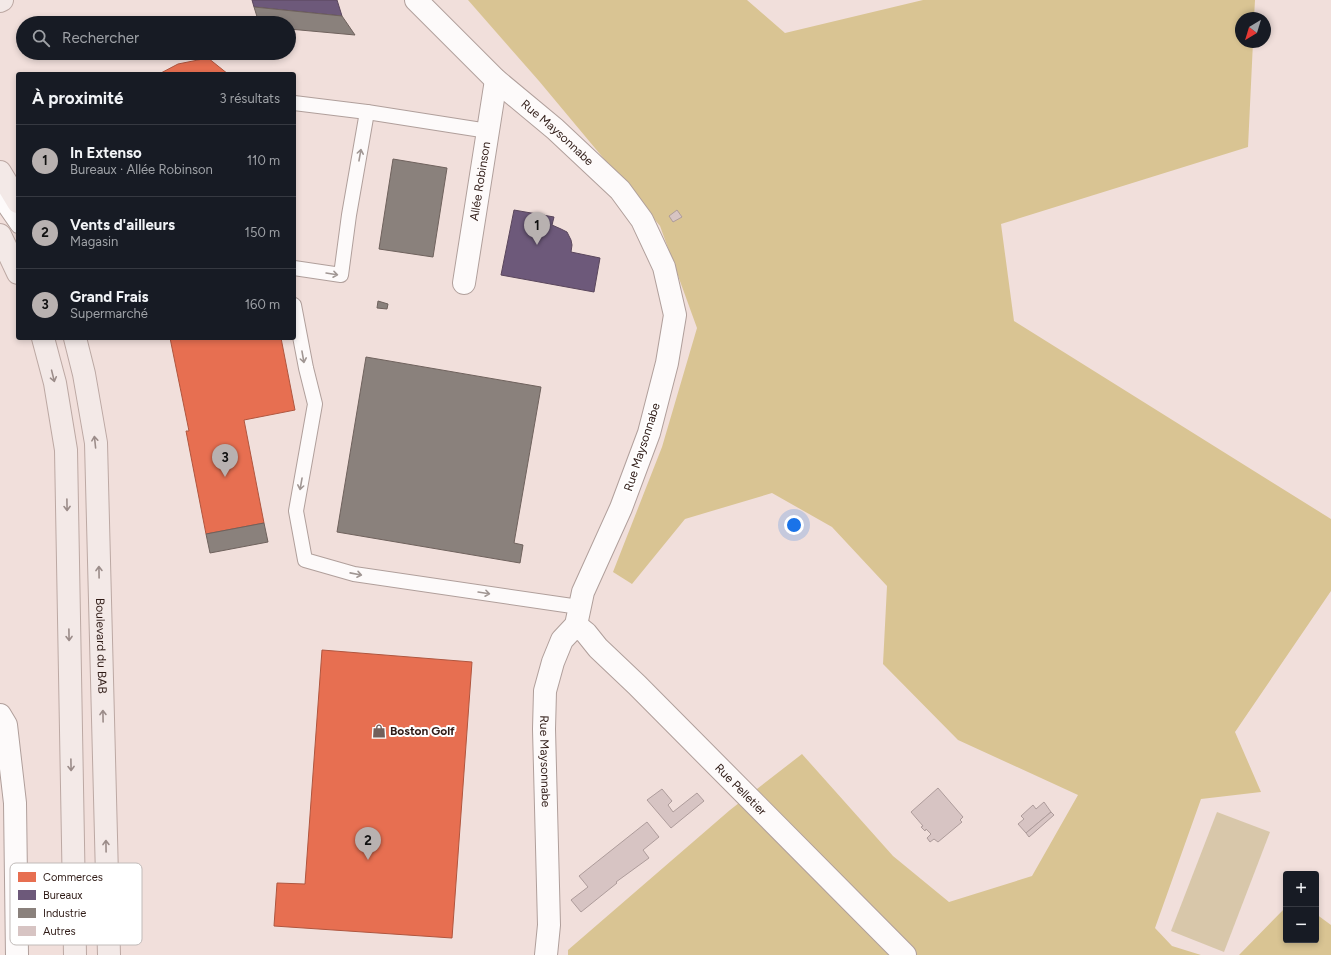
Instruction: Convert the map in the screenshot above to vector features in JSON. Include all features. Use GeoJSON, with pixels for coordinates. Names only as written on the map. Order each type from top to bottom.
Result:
{"type":"FeatureCollection","features":[{"type":"Feature","properties":{"kind":"main road"},"geometry":{"type":"LineString","coordinates":[[0,172],[16,199]]}},
{"type":"Feature","properties":{"kind":"main road"},"geometry":{"type":"LineString","coordinates":[[0,235],[16,269]]}},
{"type":"Feature","properties":{"kind":"main road"},"geometry":{"type":"LineString","coordinates":[[44,340],[55,383],[66,450],[73,863]]}},
{"type":"Feature","properties":{"kind":"main road","name":"Boulevard du BAB"},"geometry":{"type":"LineString","coordinates":[[76,340],[84,374],[96,443],[107,863]]}},
{"type":"Feature","properties":{"kind":"main road"},"geometry":{"type":"LineString","coordinates":[[75,945],[75,955]]}},
{"type":"Feature","properties":{"kind":"main road","name":"Boulevard du BAB"},"geometry":{"type":"LineString","coordinates":[[109,945],[109,955]]}},
{"type":"Feature","properties":{"kind":"street","name":"Rue Maysonnabe"},"geometry":{"type":"LineString","coordinates":[[416,0],[496,80],[555,129],[620,190],[642,220],[664,267],[675,315],[667,363],[649,433],[621,508],[583,592],[578,616],[562,640],[553,662],[545,691],[544,730],[549,925],[546,955]]}},
{"type":"Feature","properties":{"kind":"street","name":"Allée Robinson"},"geometry":{"type":"LineString","coordinates":[[464,283],[496,80]]}},
{"type":"Feature","properties":{"kind":"street","name":"Rue Pelletier"},"geometry":{"type":"LineString","coordinates":[[578,616],[586,633],[598,648],[643,691],[905,955]]}},
{"type":"Feature","properties":{"kind":"street"},"geometry":{"type":"LineString","coordinates":[[0,715],[6,725],[15,803],[16,863]]}},
{"type":"Feature","properties":{"kind":"street"},"geometry":{"type":"LineString","coordinates":[[17,945],[17,955]]}},
{"type":"Feature","properties":{"kind":"lane"},"geometry":{"type":"LineString","coordinates":[[296,102],[488,131]]}},
{"type":"Feature","properties":{"kind":"lane"},"geometry":{"type":"LineString","coordinates":[[296,268],[340,275],[367,112]]}},
{"type":"Feature","properties":{"kind":"lane"},"geometry":{"type":"LineString","coordinates":[[0,200],[16,223]]}},
{"type":"Feature","properties":{"kind":"lane"},"geometry":{"type":"LineString","coordinates":[[296,316],[306,368],[315,404],[296,511],[305,560],[354,574],[578,616]]}},
{"type":"Feature","properties":{"kind":"shaded area"},"geometry":{"type":"Polygon","coordinates":[[[468,0],[747,0],[785,33],[923,0],[1255,0],[1254,12],[1235,12],[1235,48],[1253,48],[1248,147],[1001,224],[1014,321],[1331,519],[1331,591],[1235,732],[1261,792],[1201,799],[1155,928],[1172,946],[1201,955],[568,955],[568,950],[730,810],[802,754],[893,856],[949,902],[1032,876],[1078,795],[958,740],[883,664],[887,586],[832,527],[772,493],[685,519],[632,584],[613,572],[662,447],[697,328],[660,226],[539,81],[468,0]]]}},
{"type":"Feature","properties":{"kind":"shaded area"},"geometry":{"type":"Polygon","coordinates":[[[1217,812],[1270,832],[1224,952],[1171,931],[1217,812]]]}},
{"type":"Feature","properties":{"kind":"shaded area"},"geometry":{"type":"Polygon","coordinates":[[[1283,910],[1283,943],[1319,943],[1319,916],[1331,925],[1331,955],[1239,955],[1283,910]]]}},
{"type":"Feature","properties":{"kind":"building: Commerces"},"geometry":{"type":"Polygon","coordinates":[[[198,60],[210,60],[226,72],[163,72],[178,64],[198,60]]]}},
{"type":"Feature","properties":{"kind":"building: Commerces"},"geometry":{"type":"Polygon","coordinates":[[[170,340],[281,340],[295,410],[244,420],[264,523],[206,534],[186,431],[189,431],[170,340]]]}},
{"type":"Feature","properties":{"kind":"building: Commerces"},"geometry":{"type":"Polygon","coordinates":[[[322,650],[472,662],[452,938],[274,926],[277,883],[305,884],[322,650]]]}},
{"type":"Feature","properties":{"kind":"building: Bureaux"},"geometry":{"type":"Polygon","coordinates":[[[252,0],[337,0],[342,16],[254,7],[252,0]]]}},
{"type":"Feature","properties":{"kind":"building: Bureaux"},"geometry":{"type":"Polygon","coordinates":[[[514,210],[554,217],[552,225],[567,232],[572,245],[571,252],[600,258],[594,292],[501,275],[514,210]]]}},
{"type":"Feature","properties":{"kind":"building: Industrie"},"geometry":{"type":"Polygon","coordinates":[[[254,7],[342,16],[355,35],[296,30],[296,16],[257,16],[254,7]]]}},
{"type":"Feature","properties":{"kind":"building: Industrie"},"geometry":{"type":"Polygon","coordinates":[[[393,159],[447,168],[433,257],[379,249],[393,159]]]}},
{"type":"Feature","properties":{"kind":"building: Industrie"},"geometry":{"type":"Polygon","coordinates":[[[378,301],[388,304],[387,309],[377,308],[378,301]]]}},
{"type":"Feature","properties":{"kind":"building: Industrie"},"geometry":{"type":"Polygon","coordinates":[[[366,357],[541,387],[514,543],[523,545],[520,563],[337,532],[366,357]]]}},
{"type":"Feature","properties":{"kind":"building: Industrie"},"geometry":{"type":"Polygon","coordinates":[[[264,523],[268,542],[210,553],[206,534],[264,523]]]}},
{"type":"Feature","properties":{"kind":"building: Autres"},"geometry":{"type":"Polygon","coordinates":[[[677,210],[682,217],[673,222],[669,216],[677,210]]]}},
{"type":"Feature","properties":{"kind":"building: Autres"},"geometry":{"type":"Polygon","coordinates":[[[938,788],[963,817],[960,820],[962,822],[938,842],[934,839],[930,842],[927,838],[931,834],[926,829],[925,831],[921,827],[923,826],[911,812],[938,788]]]}},
{"type":"Feature","properties":{"kind":"building: Autres"},"geometry":{"type":"Polygon","coordinates":[[[662,789],[672,801],[668,805],[673,812],[697,793],[704,801],[671,828],[647,800],[662,789]]]}},
{"type":"Feature","properties":{"kind":"building: Autres"},"geometry":{"type":"Polygon","coordinates":[[[1044,802],[1051,812],[1026,833],[1018,824],[1024,819],[1021,816],[1033,805],[1036,809],[1044,802]]]}},
{"type":"Feature","properties":{"kind":"building: Autres"},"geometry":{"type":"Polygon","coordinates":[[[1051,812],[1054,815],[1029,837],[1026,833],[1051,812]]]}},
{"type":"Feature","properties":{"kind":"building: Autres"},"geometry":{"type":"Polygon","coordinates":[[[647,822],[659,837],[643,850],[649,858],[616,882],[617,883],[581,912],[571,900],[588,887],[579,876],[647,822]]]}},
{"type":"Feature","properties":{"kind":"place","name":"In Extenso"},"geometry":{"type":"Point","coordinates":[537,245]}},
{"type":"Feature","properties":{"kind":"place","name":"Grand Frais"},"geometry":{"type":"Point","coordinates":[225,477]}},
{"type":"Feature","properties":{"kind":"place","name":"Boston Golf"},"geometry":{"type":"Point","coordinates":[379,731]}},
{"type":"Feature","properties":{"kind":"place","name":"Vents d'ailleurs"},"geometry":{"type":"Point","coordinates":[368,860]}}]}
